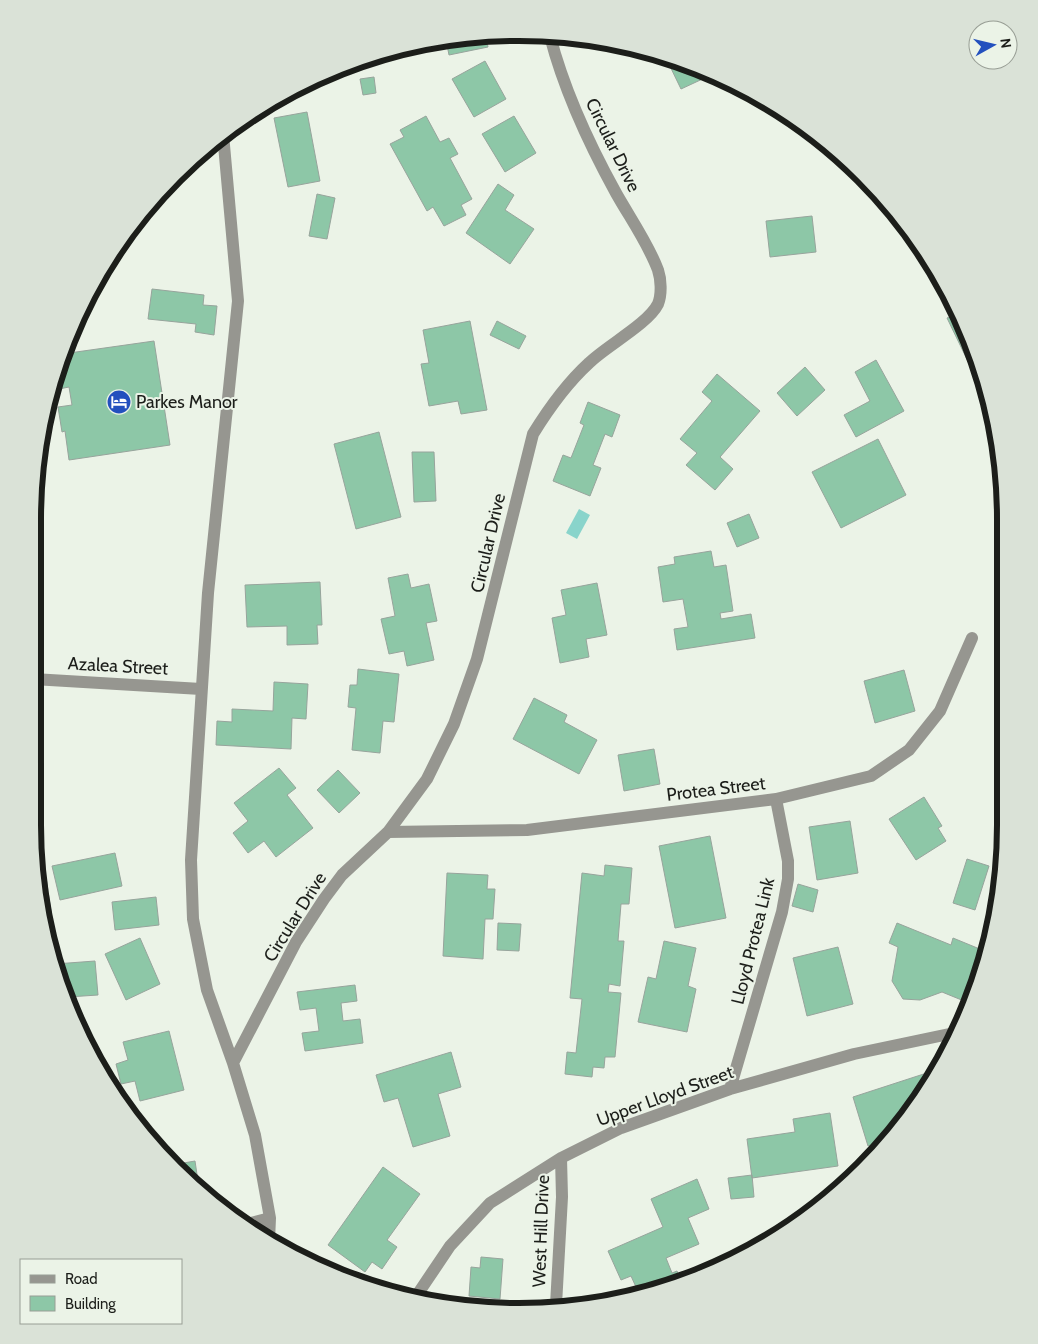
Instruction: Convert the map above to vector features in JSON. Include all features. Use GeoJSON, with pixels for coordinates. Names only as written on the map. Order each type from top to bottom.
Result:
{"type":"FeatureCollection","features":[{"type":"Feature","properties":{"kind":"street","name":"Circular Drive"},"geometry":{"type":"LineString","coordinates":[[233,1063],[296,942],[324,899],[342,875],[388,832],[427,778],[454,724],[477,659],[533,434],[550,406],[590,362],[643,321],[658,304],[661,289],[658,272],[650,253],[602,168],[557,66],[551,42]]}},
{"type":"Feature","properties":{"kind":"street"},"geometry":{"type":"LineString","coordinates":[[224,143],[238,301],[208,593],[201,689],[191,860],[193,919],[208,990],[233,1063],[254,1135],[270,1218],[269,1232]]}},
{"type":"Feature","properties":{"kind":"street","name":"Protea Street"},"geometry":{"type":"LineString","coordinates":[[388,832],[527,830],[776,799],[871,776],[909,750],[940,711],[972,638]]}},
{"type":"Feature","properties":{"kind":"street","name":"Azalea Street"},"geometry":{"type":"LineString","coordinates":[[41,679],[201,689]]}},
{"type":"Feature","properties":{"kind":"street","name":"Lloyd Protea Link"},"geometry":{"type":"LineString","coordinates":[[730,1089],[782,912],[788,879],[788,861],[776,799]]}},
{"type":"Feature","properties":{"kind":"street","name":"Upper Lloyd Street"},"geometry":{"type":"LineString","coordinates":[[419,1292],[450,1246],[490,1203],[560,1158],[621,1128],[730,1089],[854,1054],[948,1034]]}},
{"type":"Feature","properties":{"kind":"street","name":"West Hill Drive"},"geometry":{"type":"LineString","coordinates":[[556,1301],[562,1197],[560,1158]]}},
{"type":"Feature","properties":{"kind":"street"},"geometry":{"type":"LineString","coordinates":[[254,1222],[270,1218]]}},
{"type":"Feature","properties":{"kind":"water"},"geometry":{"type":"Polygon","coordinates":[[[579,509],[590,515],[577,539],[566,533],[579,509]]]}},
{"type":"Feature","properties":{"kind":"building"},"geometry":{"type":"Polygon","coordinates":[[[487,42],[488,47],[449,55],[447,47],[487,42]]]}},
{"type":"Feature","properties":{"kind":"building"},"geometry":{"type":"Polygon","coordinates":[[[485,61],[506,99],[474,117],[452,79],[485,61]]]}},
{"type":"Feature","properties":{"kind":"building"},"geometry":{"type":"Polygon","coordinates":[[[670,66],[703,79],[681,89],[670,66]]]}},
{"type":"Feature","properties":{"kind":"building"},"geometry":{"type":"Polygon","coordinates":[[[374,77],[376,93],[363,95],[360,79],[374,77]]]}},
{"type":"Feature","properties":{"kind":"building"},"geometry":{"type":"Polygon","coordinates":[[[307,112],[320,181],[288,187],[274,118],[307,112]]]}},
{"type":"Feature","properties":{"kind":"building"},"geometry":{"type":"Polygon","coordinates":[[[426,116],[440,142],[449,138],[458,154],[450,158],[472,199],[461,205],[466,215],[444,226],[433,207],[427,211],[390,144],[404,137],[400,130],[426,116]]]}},
{"type":"Feature","properties":{"kind":"building"},"geometry":{"type":"Polygon","coordinates":[[[514,116],[536,153],[505,172],[482,134],[514,116]]]}},
{"type":"Feature","properties":{"kind":"building"},"geometry":{"type":"Polygon","coordinates":[[[498,184],[514,195],[505,210],[534,229],[510,264],[466,233],[498,184]]]}},
{"type":"Feature","properties":{"kind":"building"},"geometry":{"type":"Polygon","coordinates":[[[317,194],[335,198],[327,239],[309,236],[317,194]]]}},
{"type":"Feature","properties":{"kind":"building"},"geometry":{"type":"Polygon","coordinates":[[[812,216],[816,252],[770,257],[766,221],[812,216]]]}},
{"type":"Feature","properties":{"kind":"building"},"geometry":{"type":"Polygon","coordinates":[[[152,289],[204,295],[203,305],[217,306],[214,335],[195,332],[196,324],[148,319],[152,289]]]}},
{"type":"Feature","properties":{"kind":"building"},"geometry":{"type":"Polygon","coordinates":[[[951,316],[973,372],[947,318],[951,316]]]}},
{"type":"Feature","properties":{"kind":"building"},"geometry":{"type":"Polygon","coordinates":[[[470,321],[487,410],[461,414],[458,401],[429,406],[421,364],[429,363],[423,330],[470,321]]]}},
{"type":"Feature","properties":{"kind":"building"},"geometry":{"type":"Polygon","coordinates":[[[497,321],[526,336],[519,349],[490,335],[497,321]]]}},
{"type":"Feature","properties":{"kind":"building"},"geometry":{"type":"Polygon","coordinates":[[[154,341],[170,445],[69,460],[65,431],[62,432],[58,407],[72,405],[69,387],[60,389],[72,353],[154,341]]]}},
{"type":"Feature","properties":{"kind":"building"},"geometry":{"type":"Polygon","coordinates":[[[876,360],[904,411],[856,437],[844,415],[870,401],[855,372],[876,360]]]}},
{"type":"Feature","properties":{"kind":"building"},"geometry":{"type":"Polygon","coordinates":[[[805,367],[825,390],[797,416],[777,393],[805,367]]]}},
{"type":"Feature","properties":{"kind":"building"},"geometry":{"type":"Polygon","coordinates":[[[717,374],[760,411],[720,457],[733,469],[715,490],[686,465],[697,453],[680,439],[712,401],[702,392],[717,374]]]}},
{"type":"Feature","properties":{"kind":"building"},"geometry":{"type":"Polygon","coordinates":[[[588,402],[620,415],[612,437],[605,434],[593,465],[601,468],[590,496],[553,481],[563,455],[571,458],[584,425],[580,423],[588,402]]]}},
{"type":"Feature","properties":{"kind":"building"},"geometry":{"type":"Polygon","coordinates":[[[379,432],[401,517],[356,529],[334,444],[379,432]]]}},
{"type":"Feature","properties":{"kind":"building"},"geometry":{"type":"Polygon","coordinates":[[[878,439],[906,495],[841,528],[812,472],[878,439]]]}},
{"type":"Feature","properties":{"kind":"building"},"geometry":{"type":"Polygon","coordinates":[[[412,452],[434,452],[436,501],[414,502],[412,452]]]}},
{"type":"Feature","properties":{"kind":"building"},"geometry":{"type":"Polygon","coordinates":[[[749,514],[759,538],[737,547],[727,523],[749,514]]]}},
{"type":"Feature","properties":{"kind":"building"},"geometry":{"type":"Polygon","coordinates":[[[711,551],[714,567],[726,565],[733,611],[720,613],[721,619],[751,614],[755,638],[677,650],[674,629],[688,627],[683,599],[663,602],[658,567],[675,564],[674,557],[711,551]]]}},
{"type":"Feature","properties":{"kind":"building"},"geometry":{"type":"Polygon","coordinates":[[[408,574],[411,588],[429,584],[437,621],[426,623],[434,660],[407,666],[404,651],[389,654],[381,619],[395,616],[388,578],[408,574]]]}},
{"type":"Feature","properties":{"kind":"building"},"geometry":{"type":"Polygon","coordinates":[[[320,582],[322,625],[317,625],[318,644],[287,645],[287,626],[247,627],[245,585],[320,582]]]}},
{"type":"Feature","properties":{"kind":"building"},"geometry":{"type":"Polygon","coordinates":[[[597,583],[607,635],[586,639],[589,657],[560,663],[552,618],[566,615],[561,590],[597,583]]]}},
{"type":"Feature","properties":{"kind":"building"},"geometry":{"type":"Polygon","coordinates":[[[358,669],[399,674],[394,722],[383,721],[380,753],[352,750],[356,708],[348,707],[350,685],[357,685],[358,669]]]}},
{"type":"Feature","properties":{"kind":"building"},"geometry":{"type":"Polygon","coordinates":[[[904,670],[915,711],[875,723],[864,681],[904,670]]]}},
{"type":"Feature","properties":{"kind":"building"},"geometry":{"type":"Polygon","coordinates":[[[274,682],[308,684],[306,719],[292,718],[291,749],[216,745],[217,721],[232,722],[232,709],[273,711],[274,682]]]}},
{"type":"Feature","properties":{"kind":"building"},"geometry":{"type":"Polygon","coordinates":[[[534,698],[567,715],[564,722],[597,740],[579,774],[513,739],[534,698]]]}},
{"type":"Feature","properties":{"kind":"building"},"geometry":{"type":"Polygon","coordinates":[[[654,749],[660,784],[624,791],[618,755],[654,749]]]}},
{"type":"Feature","properties":{"kind":"building"},"geometry":{"type":"Polygon","coordinates":[[[279,768],[296,788],[287,795],[313,828],[276,857],[264,841],[248,853],[233,833],[248,821],[234,803],[279,768]]]}},
{"type":"Feature","properties":{"kind":"building"},"geometry":{"type":"Polygon","coordinates":[[[338,770],[360,793],[339,813],[317,790],[338,770]]]}},
{"type":"Feature","properties":{"kind":"building"},"geometry":{"type":"Polygon","coordinates":[[[924,797],[942,826],[938,828],[946,841],[916,860],[889,819],[924,797]]]}},
{"type":"Feature","properties":{"kind":"building"},"geometry":{"type":"Polygon","coordinates":[[[850,821],[858,873],[817,880],[809,827],[850,821]]]}},
{"type":"Feature","properties":{"kind":"building"},"geometry":{"type":"Polygon","coordinates":[[[710,836],[726,918],[675,928],[659,846],[710,836]]]}},
{"type":"Feature","properties":{"kind":"building"},"geometry":{"type":"Polygon","coordinates":[[[115,853],[122,886],[60,900],[52,866],[115,853]]]}},
{"type":"Feature","properties":{"kind":"building"},"geometry":{"type":"Polygon","coordinates":[[[967,859],[989,866],[975,910],[953,903],[967,859]]]}},
{"type":"Feature","properties":{"kind":"building"},"geometry":{"type":"Polygon","coordinates":[[[605,865],[632,868],[629,904],[621,904],[618,941],[624,941],[620,986],[609,984],[608,992],[621,993],[615,1057],[605,1057],[604,1068],[593,1067],[592,1077],[565,1074],[567,1052],[576,1053],[582,999],[570,998],[582,873],[604,876],[605,865]]]}},
{"type":"Feature","properties":{"kind":"building"},"geometry":{"type":"Polygon","coordinates":[[[447,873],[488,875],[487,889],[495,889],[493,919],[485,919],[483,959],[443,956],[447,873]]]}},
{"type":"Feature","properties":{"kind":"building"},"geometry":{"type":"Polygon","coordinates":[[[44,877],[46,877],[51,912],[49,912],[44,877]]]}},
{"type":"Feature","properties":{"kind":"building"},"geometry":{"type":"Polygon","coordinates":[[[798,884],[818,890],[813,912],[792,906],[798,884]]]}},
{"type":"Feature","properties":{"kind":"building"},"geometry":{"type":"Polygon","coordinates":[[[156,897],[159,925],[115,930],[112,902],[156,897]]]}},
{"type":"Feature","properties":{"kind":"building"},"geometry":{"type":"Polygon","coordinates":[[[498,923],[521,924],[519,951],[497,950],[498,923]]]}},
{"type":"Feature","properties":{"kind":"building"},"geometry":{"type":"Polygon","coordinates":[[[897,923],[951,945],[953,938],[980,949],[963,1000],[942,992],[920,1000],[903,999],[892,981],[898,947],[889,943],[897,923]]]}},
{"type":"Feature","properties":{"kind":"building"},"geometry":{"type":"Polygon","coordinates":[[[140,938],[160,984],[126,1000],[105,954],[140,938]]]}},
{"type":"Feature","properties":{"kind":"building"},"geometry":{"type":"Polygon","coordinates":[[[664,941],[696,948],[688,986],[696,989],[687,1032],[638,1022],[648,977],[656,979],[664,941]]]}},
{"type":"Feature","properties":{"kind":"building"},"geometry":{"type":"Polygon","coordinates":[[[838,947],[853,1004],[807,1016],[793,958],[838,947]]]}},
{"type":"Feature","properties":{"kind":"building"},"geometry":{"type":"Polygon","coordinates":[[[95,961],[98,995],[74,997],[62,963],[95,961]]]}},
{"type":"Feature","properties":{"kind":"building"},"geometry":{"type":"Polygon","coordinates":[[[355,985],[357,1001],[341,1003],[343,1021],[360,1019],[363,1043],[305,1051],[302,1033],[319,1031],[316,1008],[300,1010],[297,992],[355,985]]]}},
{"type":"Feature","properties":{"kind":"building"},"geometry":{"type":"Polygon","coordinates":[[[169,1031],[184,1090],[140,1101],[135,1081],[121,1084],[116,1064],[128,1060],[123,1042],[169,1031]]]}},
{"type":"Feature","properties":{"kind":"building"},"geometry":{"type":"Polygon","coordinates":[[[451,1052],[461,1087],[438,1094],[450,1136],[413,1147],[398,1098],[384,1102],[376,1075],[451,1052]]]}},
{"type":"Feature","properties":{"kind":"building"},"geometry":{"type":"Polygon","coordinates":[[[927,1073],[898,1116],[874,1144],[868,1146],[853,1097],[927,1073]]]}},
{"type":"Feature","properties":{"kind":"building"},"geometry":{"type":"Polygon","coordinates":[[[830,1113],[838,1166],[752,1178],[747,1139],[795,1132],[793,1119],[830,1113]]]}},
{"type":"Feature","properties":{"kind":"building"},"geometry":{"type":"Polygon","coordinates":[[[195,1161],[198,1178],[181,1163],[195,1161]]]}},
{"type":"Feature","properties":{"kind":"building"},"geometry":{"type":"Polygon","coordinates":[[[383,1167],[420,1194],[387,1240],[397,1247],[382,1269],[372,1262],[365,1272],[328,1245],[383,1167]]]}},
{"type":"Feature","properties":{"kind":"building"},"geometry":{"type":"Polygon","coordinates":[[[752,1175],[754,1197],[731,1199],[728,1178],[752,1175]]]}},
{"type":"Feature","properties":{"kind":"building"},"geometry":{"type":"Polygon","coordinates":[[[697,1179],[709,1209],[688,1218],[699,1244],[666,1258],[672,1273],[677,1271],[679,1275],[631,1289],[636,1287],[631,1276],[621,1280],[608,1251],[663,1227],[651,1199],[697,1179]]]}},
{"type":"Feature","properties":{"kind":"building"},"geometry":{"type":"Polygon","coordinates":[[[481,1257],[503,1259],[500,1299],[469,1296],[471,1267],[480,1268],[481,1257]]]}},
{"type":"Feature","properties":{"kind":"place","name":"Parkes Manor"},"geometry":{"type":"Point","coordinates":[119,402]}}]}
